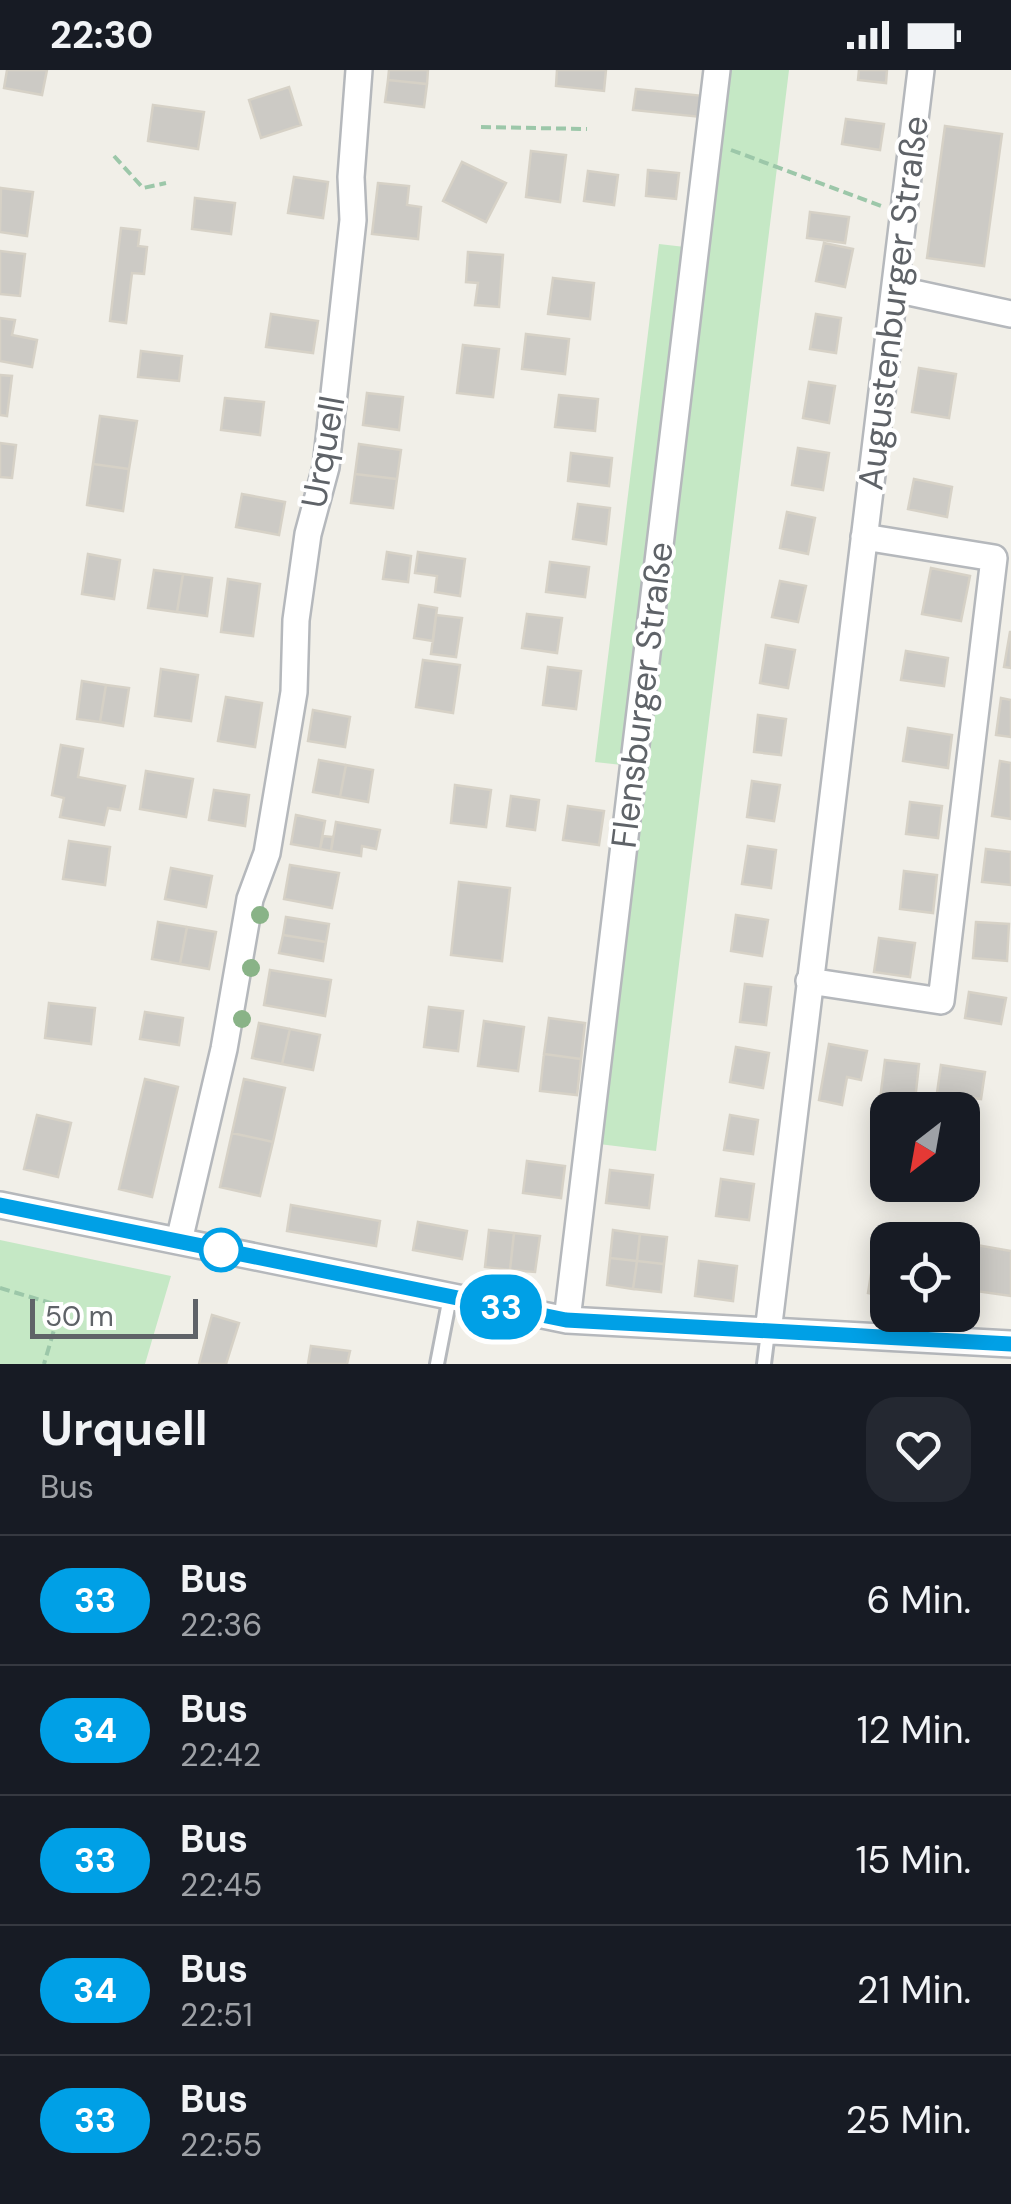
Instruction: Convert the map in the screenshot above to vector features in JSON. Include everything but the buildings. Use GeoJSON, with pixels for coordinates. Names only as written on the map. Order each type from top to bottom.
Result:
{"type":"FeatureCollection","features":[{"type":"Feature","properties":{"kind":"street","name":"Urquell"},"geometry":{"type":"LineString","coordinates":[[179,1242],[226,1041],[250,899],[267,853],[294,692],[298,603],[308,534],[326,466],[353,220],[351,177],[359,70]]}},
{"type":"Feature","properties":{"kind":"street","name":"Flensburger Straße"},"geometry":{"type":"LineString","coordinates":[[566,1320],[718,70]]}},
{"type":"Feature","properties":{"kind":"street","name":"Augustenburger Straße"},"geometry":{"type":"LineString","coordinates":[[768,1332],[922,70]]}},
{"type":"Feature","properties":{"kind":"street"},"geometry":{"type":"LineString","coordinates":[[895,289],[1011,314]]}},
{"type":"Feature","properties":{"kind":"street","name":"Augustenburger Straße"},"geometry":{"type":"LineString","coordinates":[[810,981],[941,1001],[994,558],[864,537]]}},
{"type":"Feature","properties":{"kind":"street"},"geometry":{"type":"LineString","coordinates":[[0,1205],[566,1320],[1011,1344]]}},
{"type":"Feature","properties":{"kind":"lane"},"geometry":{"type":"LineString","coordinates":[[437,1364],[450,1297]]}},
{"type":"Feature","properties":{"kind":"lane"},"geometry":{"type":"LineString","coordinates":[[764,1364],[768,1332]]}},
{"type":"Feature","properties":{"kind":"path"},"geometry":{"type":"LineString","coordinates":[[481,127],[587,130]]}},
{"type":"Feature","properties":{"kind":"path"},"geometry":{"type":"LineString","coordinates":[[708,145],[748,153],[904,215]]}},
{"type":"Feature","properties":{"kind":"path"},"geometry":{"type":"LineString","coordinates":[[114,156],[143,188],[166,183]]}},
{"type":"Feature","properties":{"kind":"path"},"geometry":{"type":"LineString","coordinates":[[0,1288],[60,1306],[44,1364]]}},
{"type":"Feature","properties":{"kind":"green space"},"geometry":{"type":"Polygon","coordinates":[[[731,70],[789,70],[656,1151],[599,1144],[731,70]]]}},
{"type":"Feature","properties":{"kind":"green space"},"geometry":{"type":"Polygon","coordinates":[[[659,244],[685,247],[622,765],[595,762],[659,244]]]}},
{"type":"Feature","properties":{"kind":"green space"},"geometry":{"type":"Polygon","coordinates":[[[0,1240],[171,1276],[145,1364],[0,1364],[0,1240]]]}},
{"type":"Feature","properties":{"kind":"bus line","name":"33"},"geometry":{"type":"LineString","coordinates":[[0,1205],[566,1320],[1011,1344]]}}]}
